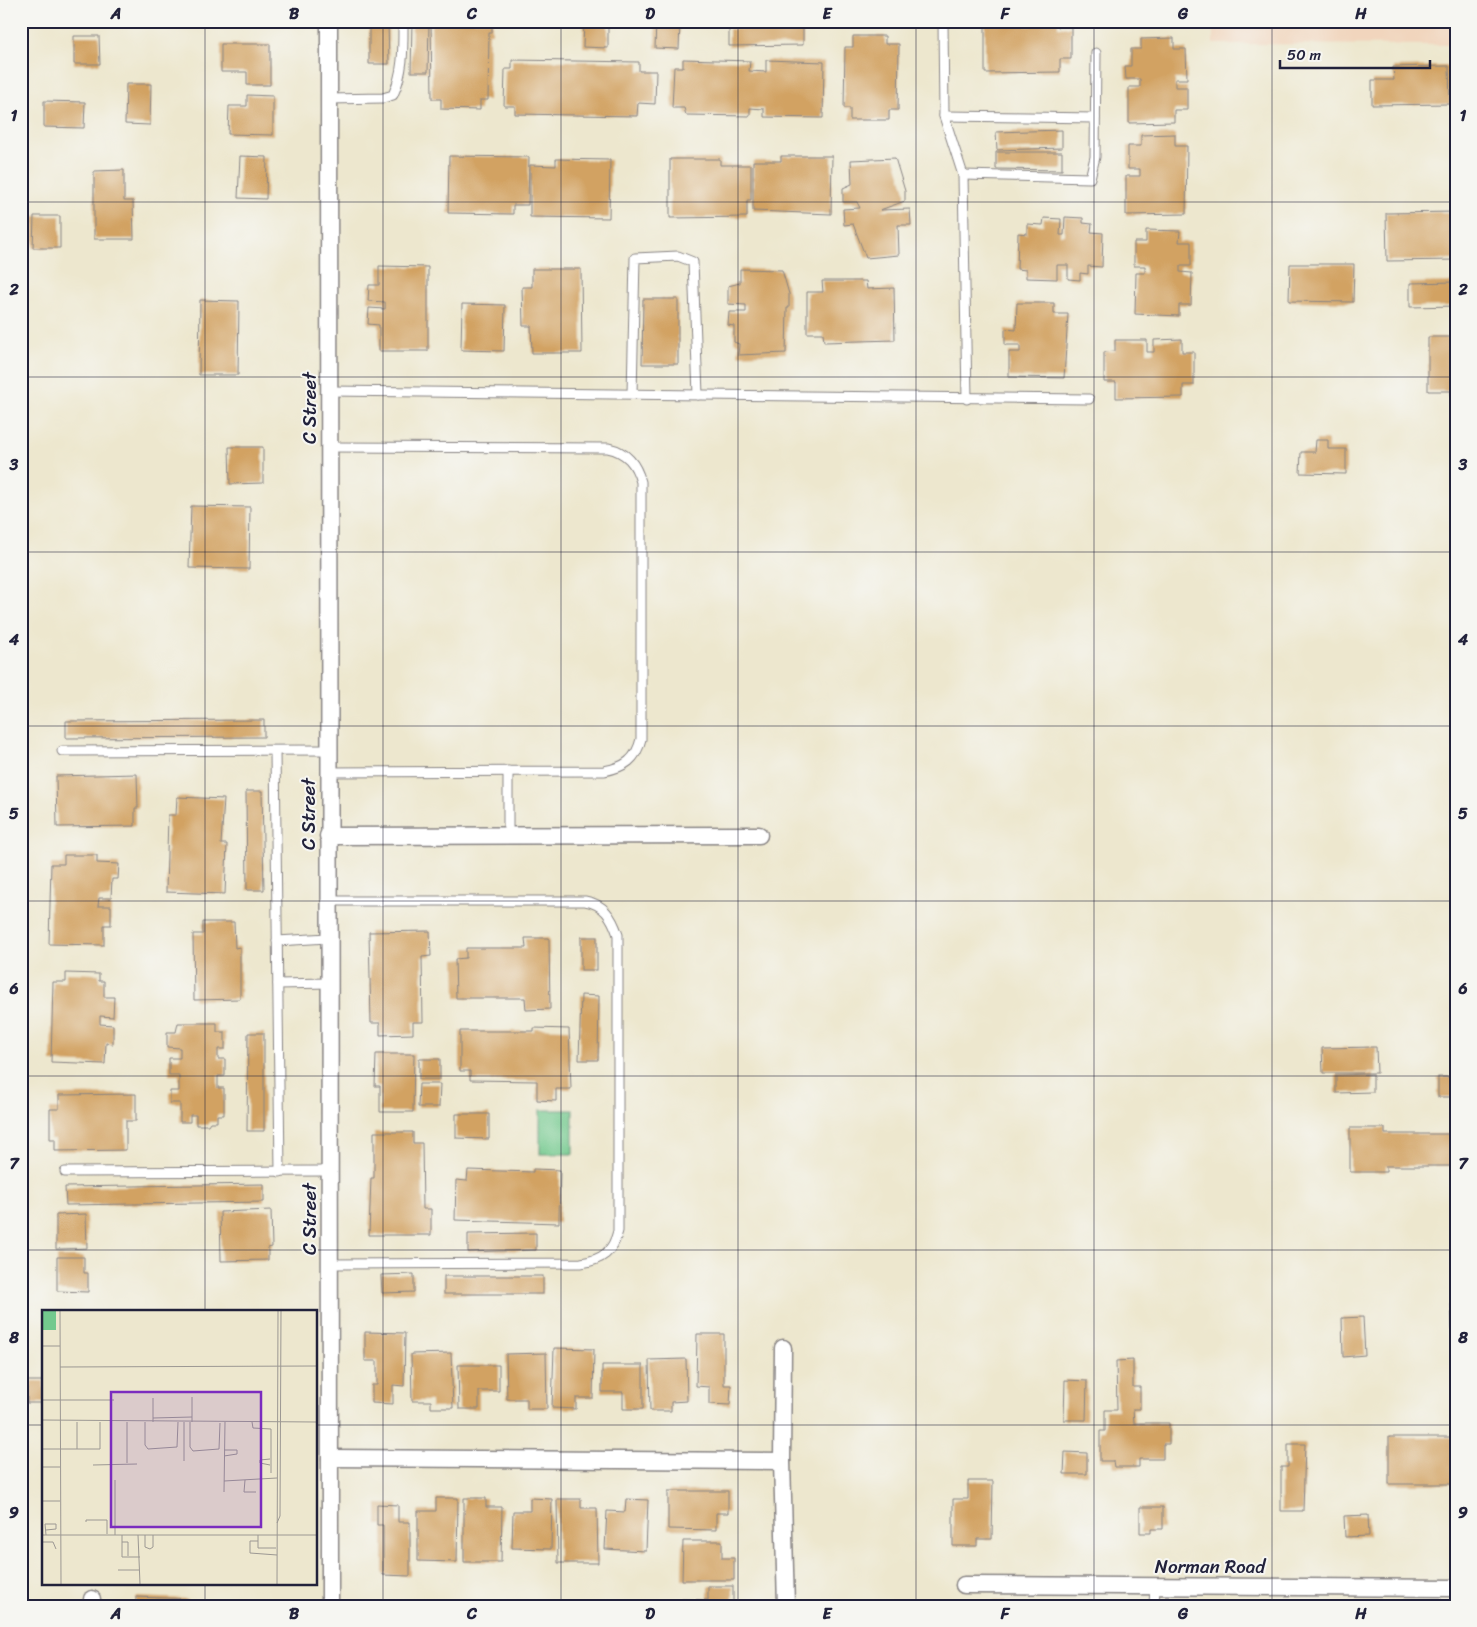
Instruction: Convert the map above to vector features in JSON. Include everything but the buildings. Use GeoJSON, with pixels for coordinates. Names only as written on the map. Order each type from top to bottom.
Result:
{"type":"FeatureCollection","features":[{"type":"Feature","properties":{"kind":"street","name":"C Street"},"geometry":{"type":"LineString","coordinates":[[329,21],[328,938],[330,1606]]}},
{"type":"Feature","properties":{"kind":"street"},"geometry":{"type":"LineString","coordinates":[[328,836],[759,835]]}},
{"type":"Feature","properties":{"kind":"street"},"geometry":{"type":"LineString","coordinates":[[783,1348],[782,1461],[786,1606]]}},
{"type":"Feature","properties":{"kind":"street"},"geometry":{"type":"LineString","coordinates":[[330,1458],[782,1461]]}},
{"type":"Feature","properties":{"kind":"street","name":"Norman Road"},"geometry":{"type":"LineString","coordinates":[[964,1585],[1456,1588]]}},
{"type":"Feature","properties":{"kind":"lane"},"geometry":{"type":"LineString","coordinates":[[329,99],[383,98],[393,95],[399,82],[403,54],[403,21]]}},
{"type":"Feature","properties":{"kind":"lane"},"geometry":{"type":"LineString","coordinates":[[942,21],[944,116],[963,175],[967,399]]}},
{"type":"Feature","properties":{"kind":"lane"},"geometry":{"type":"LineString","coordinates":[[963,175],[1090,178],[1095,157],[1096,53]]}},
{"type":"Feature","properties":{"kind":"lane"},"geometry":{"type":"LineString","coordinates":[[944,116],[1095,118]]}},
{"type":"Feature","properties":{"kind":"lane"},"geometry":{"type":"LineString","coordinates":[[632,394],[635,258],[678,256],[693,262],[698,395]]}},
{"type":"Feature","properties":{"kind":"lane"},"geometry":{"type":"LineString","coordinates":[[329,392],[1089,399]]}},
{"type":"Feature","properties":{"kind":"lane"},"geometry":{"type":"LineString","coordinates":[[328,772],[604,771],[619,768],[631,762],[638,751],[641,739],[641,482],[634,463],[618,450],[608,448],[329,447]]}},
{"type":"Feature","properties":{"kind":"lane"},"geometry":{"type":"LineString","coordinates":[[62,751],[328,750]]}},
{"type":"Feature","properties":{"kind":"lane"},"geometry":{"type":"LineString","coordinates":[[275,751],[280,1172]]}},
{"type":"Feature","properties":{"kind":"lane"},"geometry":{"type":"LineString","coordinates":[[508,771],[508,836]]}},
{"type":"Feature","properties":{"kind":"lane"},"geometry":{"type":"LineString","coordinates":[[328,901],[585,901],[595,903],[604,909],[610,916],[618,935],[618,1231],[615,1244],[607,1254],[596,1261],[581,1263],[329,1264]]}},
{"type":"Feature","properties":{"kind":"lane"},"geometry":{"type":"LineString","coordinates":[[277,940],[328,938]]}},
{"type":"Feature","properties":{"kind":"lane"},"geometry":{"type":"LineString","coordinates":[[278,984],[329,983]]}},
{"type":"Feature","properties":{"kind":"lane"},"geometry":{"type":"LineString","coordinates":[[66,1172],[329,1171]]}},
{"type":"Feature","properties":{"kind":"lane"},"geometry":{"type":"LineString","coordinates":[[1154,1606],[1155,1586]]}},
{"type":"Feature","properties":{"kind":"shaded area"},"geometry":{"type":"Polygon","coordinates":[[[1213,21],[1456,21],[1456,45],[1213,44],[1213,21]]]}},
{"type":"Feature","properties":{"kind":"green space"},"geometry":{"type":"Polygon","coordinates":[[[540,1110],[573,1110],[573,1154],[540,1154],[540,1110]]]}}]}
